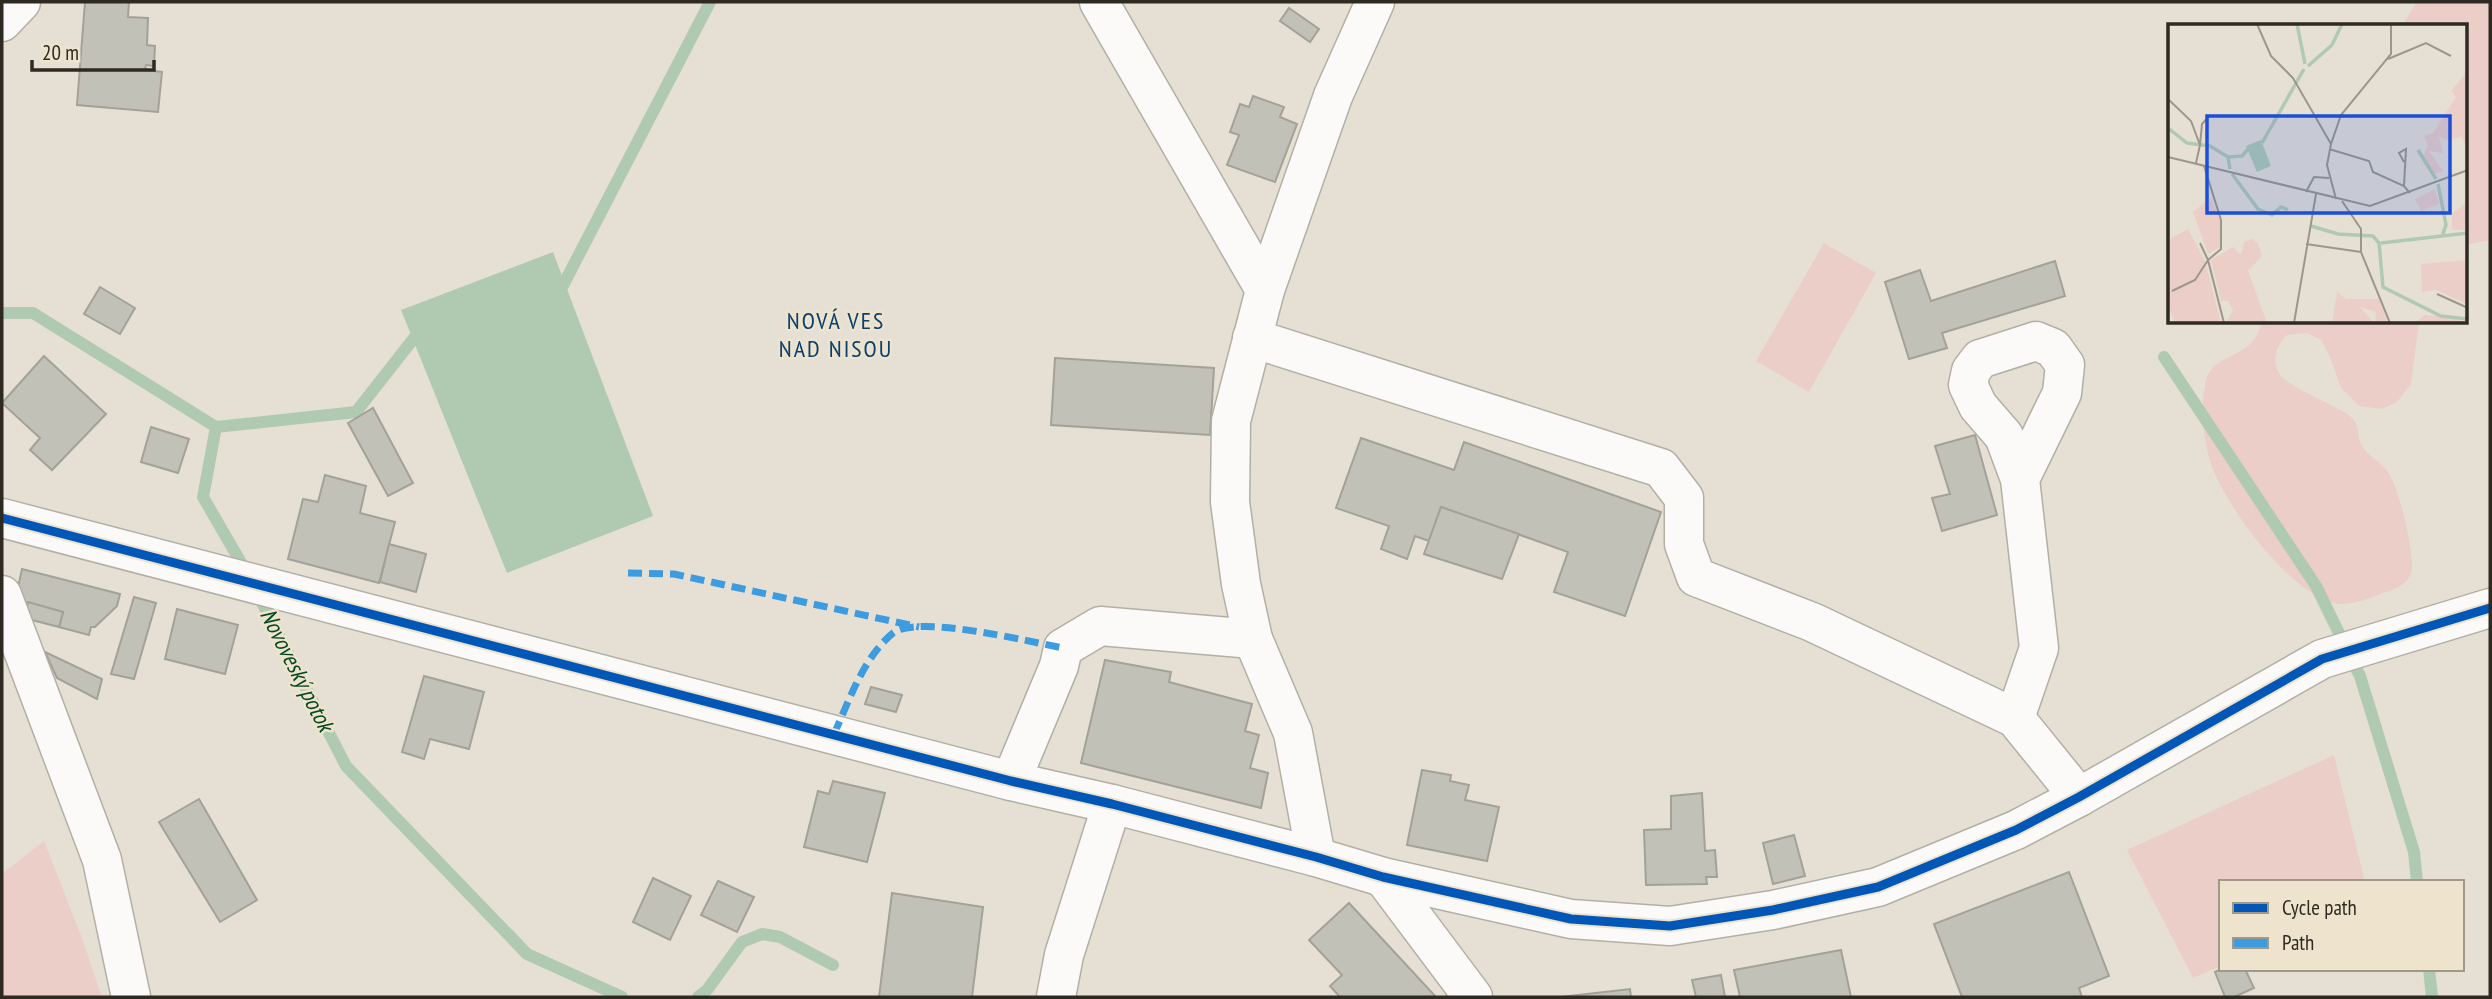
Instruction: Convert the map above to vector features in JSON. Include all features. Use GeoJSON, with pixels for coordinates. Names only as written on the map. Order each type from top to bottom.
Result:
{"type":"FeatureCollection","features":[{"type":"Feature","properties":{"kind":"street"},"geometry":{"type":"LineString","coordinates":[[2,22],[22,2]]}},
{"type":"Feature","properties":{"kind":"street"},"geometry":{"type":"LineString","coordinates":[[1099,2],[1265,290]]}},
{"type":"Feature","properties":{"kind":"street"},"geometry":{"type":"LineString","coordinates":[[1316,857],[1293,733],[1253,639],[1241,584],[1230,502],[1231,421],[1265,290],[1333,96],[1375,2]]}},
{"type":"Feature","properties":{"kind":"street"},"geometry":{"type":"LineString","coordinates":[[1252,338],[1661,468],[1684,498],[1684,544],[1696,577],[1812,622],[2015,718],[2079,797]]}},
{"type":"Feature","properties":{"kind":"street"},"geometry":{"type":"LineString","coordinates":[[2015,718],[2039,648],[2020,479]]}},
{"type":"Feature","properties":{"kind":"street"},"geometry":{"type":"LineString","coordinates":[[2,518],[1316,857],[1383,877],[1571,919],[1670,926],[1773,910],[1878,887],[2016,830],[2322,659],[2490,608]]}},
{"type":"Feature","properties":{"kind":"street"},"geometry":{"type":"LineString","coordinates":[[2,595],[102,860],[131,997]]}},
{"type":"Feature","properties":{"kind":"street"},"geometry":{"type":"LineString","coordinates":[[1012,780],[1059,666],[1063,648],[1100,626],[1253,639]]}},
{"type":"Feature","properties":{"kind":"street"},"geometry":{"type":"LineString","coordinates":[[1056,997],[1064,955],[1112,804]]}},
{"type":"Feature","properties":{"kind":"street"},"geometry":{"type":"LineString","coordinates":[[1383,877],[1473,997]]}},
{"type":"Feature","properties":{"kind":"shaded area"},"geometry":{"type":"Polygon","coordinates":[[[2417,2],[2490,2],[2490,240],[2468,245],[2468,24],[2403,24],[2417,2]]]}},
{"type":"Feature","properties":{"kind":"shaded area"},"geometry":{"type":"Polygon","coordinates":[[[1824,243],[1876,273],[1809,392],[1756,361],[1824,243]]]}},
{"type":"Feature","properties":{"kind":"shaded area"},"geometry":{"type":"Polygon","coordinates":[[[553,252],[653,516],[507,573],[401,310],[553,252]]]}},
{"type":"Feature","properties":{"kind":"shaded area"},"geometry":{"type":"Polygon","coordinates":[[[2261,324],[2419,324],[2411,384],[2397,402],[2382,409],[2359,406],[2341,388],[2321,340],[2307,333],[2287,335],[2280,343],[2275,358],[2279,373],[2284,378],[2352,418],[2362,446],[2388,472],[2404,516],[2412,564],[2408,579],[2397,588],[2351,603],[2340,604],[2322,599],[2302,586],[2264,548],[2246,526],[2219,482],[2208,454],[2205,435],[2203,405],[2207,377],[2215,366],[2251,343],[2261,324]]]}},
{"type":"Feature","properties":{"kind":"shaded area"},"geometry":{"type":"Polygon","coordinates":[[[2334,755],[2365,880],[2219,880],[2219,967],[2193,978],[2127,850],[2334,755]]]}},
{"type":"Feature","properties":{"kind":"shaded area"},"geometry":{"type":"Polygon","coordinates":[[[44,841],[102,997],[2,997],[2,874],[44,841]]]}},
{"type":"Feature","properties":{"kind":"building"},"geometry":{"type":"Polygon","coordinates":[[[85,2],[129,2],[128,17],[148,18],[147,45],[155,46],[154,66],[146,65],[145,70],[162,72],[158,112],[77,105],[85,2]]]}},
{"type":"Feature","properties":{"kind":"building"},"geometry":{"type":"Polygon","coordinates":[[[1289,8],[1319,29],[1310,42],[1280,21],[1289,8]]]}},
{"type":"Feature","properties":{"kind":"building"},"geometry":{"type":"Polygon","coordinates":[[[1253,96],[1284,107],[1280,117],[1297,124],[1275,182],[1227,165],[1239,135],[1230,132],[1240,104],[1249,107],[1253,96]]]}},
{"type":"Feature","properties":{"kind":"building"},"geometry":{"type":"Polygon","coordinates":[[[2055,261],[2065,296],[1942,333],[1947,348],[1909,359],[1885,282],[1920,270],[1931,301],[2055,261]]]}},
{"type":"Feature","properties":{"kind":"building"},"geometry":{"type":"Polygon","coordinates":[[[100,287],[135,308],[120,334],[84,314],[100,287]]]}},
{"type":"Feature","properties":{"kind":"building"},"geometry":{"type":"Polygon","coordinates":[[[44,356],[106,414],[52,470],[30,450],[40,438],[2,403],[44,356]]]}},
{"type":"Feature","properties":{"kind":"building"},"geometry":{"type":"Polygon","coordinates":[[[1055,358],[1214,368],[1210,435],[1051,425],[1055,358]]]}},
{"type":"Feature","properties":{"kind":"building"},"geometry":{"type":"Polygon","coordinates":[[[373,408],[413,483],[388,496],[348,423],[373,408]]]}},
{"type":"Feature","properties":{"kind":"building"},"geometry":{"type":"Polygon","coordinates":[[[151,427],[189,439],[178,473],[141,462],[151,427]]]}},
{"type":"Feature","properties":{"kind":"building"},"geometry":{"type":"Polygon","coordinates":[[[1975,435],[1997,515],[1942,531],[1932,498],[1950,494],[1935,446],[1975,435]]]}},
{"type":"Feature","properties":{"kind":"building"},"geometry":{"type":"Polygon","coordinates":[[[1361,438],[1454,470],[1464,442],[1661,512],[1625,616],[1554,592],[1568,552],[1441,507],[1429,541],[1415,536],[1407,559],[1381,549],[1389,526],[1336,508],[1361,438]]]}},
{"type":"Feature","properties":{"kind":"building"},"geometry":{"type":"Polygon","coordinates":[[[325,475],[366,486],[360,513],[395,522],[379,583],[288,559],[303,499],[318,502],[325,475]]]}},
{"type":"Feature","properties":{"kind":"building"},"geometry":{"type":"Polygon","coordinates":[[[1441,507],[1519,534],[1502,579],[1424,554],[1441,507]]]}},
{"type":"Feature","properties":{"kind":"building"},"geometry":{"type":"Polygon","coordinates":[[[389,544],[426,554],[416,592],[380,582],[389,544]]]}},
{"type":"Feature","properties":{"kind":"building"},"geometry":{"type":"Polygon","coordinates":[[[22,569],[120,594],[117,606],[95,627],[91,627],[89,635],[59,627],[63,612],[20,601],[17,592],[22,569]]]}},
{"type":"Feature","properties":{"kind":"building"},"geometry":{"type":"Polygon","coordinates":[[[134,597],[156,603],[134,679],[111,674],[134,597]]]}},
{"type":"Feature","properties":{"kind":"building"},"geometry":{"type":"Polygon","coordinates":[[[28,602],[63,612],[59,627],[24,618],[28,602]]]}},
{"type":"Feature","properties":{"kind":"building"},"geometry":{"type":"Polygon","coordinates":[[[177,609],[238,625],[225,674],[165,659],[177,609]]]}},
{"type":"Feature","properties":{"kind":"building"},"geometry":{"type":"Polygon","coordinates":[[[45,652],[102,679],[97,699],[57,678],[45,652]]]}},
{"type":"Feature","properties":{"kind":"building"},"geometry":{"type":"Polygon","coordinates":[[[1105,660],[1171,672],[1169,682],[1252,704],[1245,731],[1259,735],[1250,768],[1268,773],[1261,808],[1081,763],[1105,660]]]}},
{"type":"Feature","properties":{"kind":"building"},"geometry":{"type":"Polygon","coordinates":[[[424,676],[484,692],[469,749],[430,739],[424,759],[402,752],[424,676]]]}},
{"type":"Feature","properties":{"kind":"building"},"geometry":{"type":"Polygon","coordinates":[[[871,687],[902,695],[896,712],[865,704],[871,687]]]}},
{"type":"Feature","properties":{"kind":"building"},"geometry":{"type":"Polygon","coordinates":[[[1422,770],[1451,775],[1450,781],[1469,785],[1465,800],[1499,807],[1487,861],[1407,845],[1422,770]]]}},
{"type":"Feature","properties":{"kind":"building"},"geometry":{"type":"Polygon","coordinates":[[[833,781],[885,793],[867,862],[804,847],[818,791],[829,794],[833,781]]]}},
{"type":"Feature","properties":{"kind":"building"},"geometry":{"type":"Polygon","coordinates":[[[1702,793],[1705,851],[1715,850],[1717,877],[1706,877],[1707,884],[1646,885],[1644,830],[1671,829],[1671,796],[1702,793]]]}},
{"type":"Feature","properties":{"kind":"building"},"geometry":{"type":"Polygon","coordinates":[[[199,799],[257,900],[220,922],[159,822],[199,799]]]}},
{"type":"Feature","properties":{"kind":"building"},"geometry":{"type":"Polygon","coordinates":[[[1794,835],[1805,876],[1773,884],[1763,843],[1794,835]]]}},
{"type":"Feature","properties":{"kind":"building"},"geometry":{"type":"Polygon","coordinates":[[[2069,872],[2109,976],[2079,988],[2082,997],[1962,997],[1934,924],[2069,872]]]}},
{"type":"Feature","properties":{"kind":"building"},"geometry":{"type":"Polygon","coordinates":[[[653,878],[691,896],[670,940],[633,922],[653,878]]]}},
{"type":"Feature","properties":{"kind":"building"},"geometry":{"type":"Polygon","coordinates":[[[718,881],[754,897],[737,932],[701,915],[718,881]]]}},
{"type":"Feature","properties":{"kind":"building"},"geometry":{"type":"Polygon","coordinates":[[[892,893],[983,907],[972,997],[879,997],[892,893]]]}},
{"type":"Feature","properties":{"kind":"building"},"geometry":{"type":"Polygon","coordinates":[[[1349,903],[1436,997],[1340,997],[1330,986],[1342,975],[1309,940],[1349,903]]]}},
{"type":"Feature","properties":{"kind":"building"},"geometry":{"type":"Polygon","coordinates":[[[1841,950],[1851,997],[1740,997],[1734,970],[1841,950]]]}},
{"type":"Feature","properties":{"kind":"building"},"geometry":{"type":"Polygon","coordinates":[[[2246,971],[2254,988],[2234,997],[2225,997],[2215,972],[2246,971]]]}},
{"type":"Feature","properties":{"kind":"building"},"geometry":{"type":"Polygon","coordinates":[[[1721,975],[1725,997],[1696,997],[1692,980],[1721,975]]]}},
{"type":"Feature","properties":{"kind":"building"},"geometry":{"type":"Polygon","coordinates":[[[1630,989],[1631,997],[1560,997],[1630,989]]]}},
{"type":"Feature","properties":{"kind":"waterway"},"geometry":{"type":"LineString","coordinates":[[557,297],[710,2]]}},
{"type":"Feature","properties":{"kind":"waterway","name":"Novoveský potok"},"geometry":{"type":"LineString","coordinates":[[2,313],[33,313],[216,427],[203,497],[247,573]]}},
{"type":"Feature","properties":{"kind":"waterway"},"geometry":{"type":"LineString","coordinates":[[216,427],[356,412],[414,338],[429,337]]}},
{"type":"Feature","properties":{"kind":"waterway"},"geometry":{"type":"LineString","coordinates":[[2164,357],[2316,586],[2360,676],[2414,852],[2417,880]]}},
{"type":"Feature","properties":{"kind":"waterway","name":"Novoveský potok"},"geometry":{"type":"LineString","coordinates":[[257,593],[346,766],[527,954],[622,997]]}},
{"type":"Feature","properties":{"kind":"waterway","name":"Novoveský potok"},"geometry":{"type":"LineString","coordinates":[[698,997],[707,990],[742,942],[762,934],[780,937],[833,965]]}},
{"type":"Feature","properties":{"kind":"waterway"},"geometry":{"type":"LineString","coordinates":[[2429,971],[2432,997]]}},
{"type":"Feature","properties":{"kind":"marked path"},"geometry":{"type":"LineString","coordinates":[[628,573],[674,574],[919,627]]}},
{"type":"Feature","properties":{"kind":"marked path"},"geometry":{"type":"LineString","coordinates":[[834,734],[873,654],[893,633],[906,628],[925,626],[975,631],[1063,648]]}},
{"type":"Feature","properties":{"kind":"cycle path"},"geometry":{"type":"LineString","coordinates":[[2,518],[1011,781],[1112,804],[1316,857],[1383,877],[1571,919],[1670,926],[1773,910],[1878,887],[2016,830],[2322,659],[2490,608]]}},
{"type":"Feature","properties":{"kind":"district","name":"NOVÁ VES NAD NISOU"},"geometry":{"type":"Point","coordinates":[836,335]}}]}
